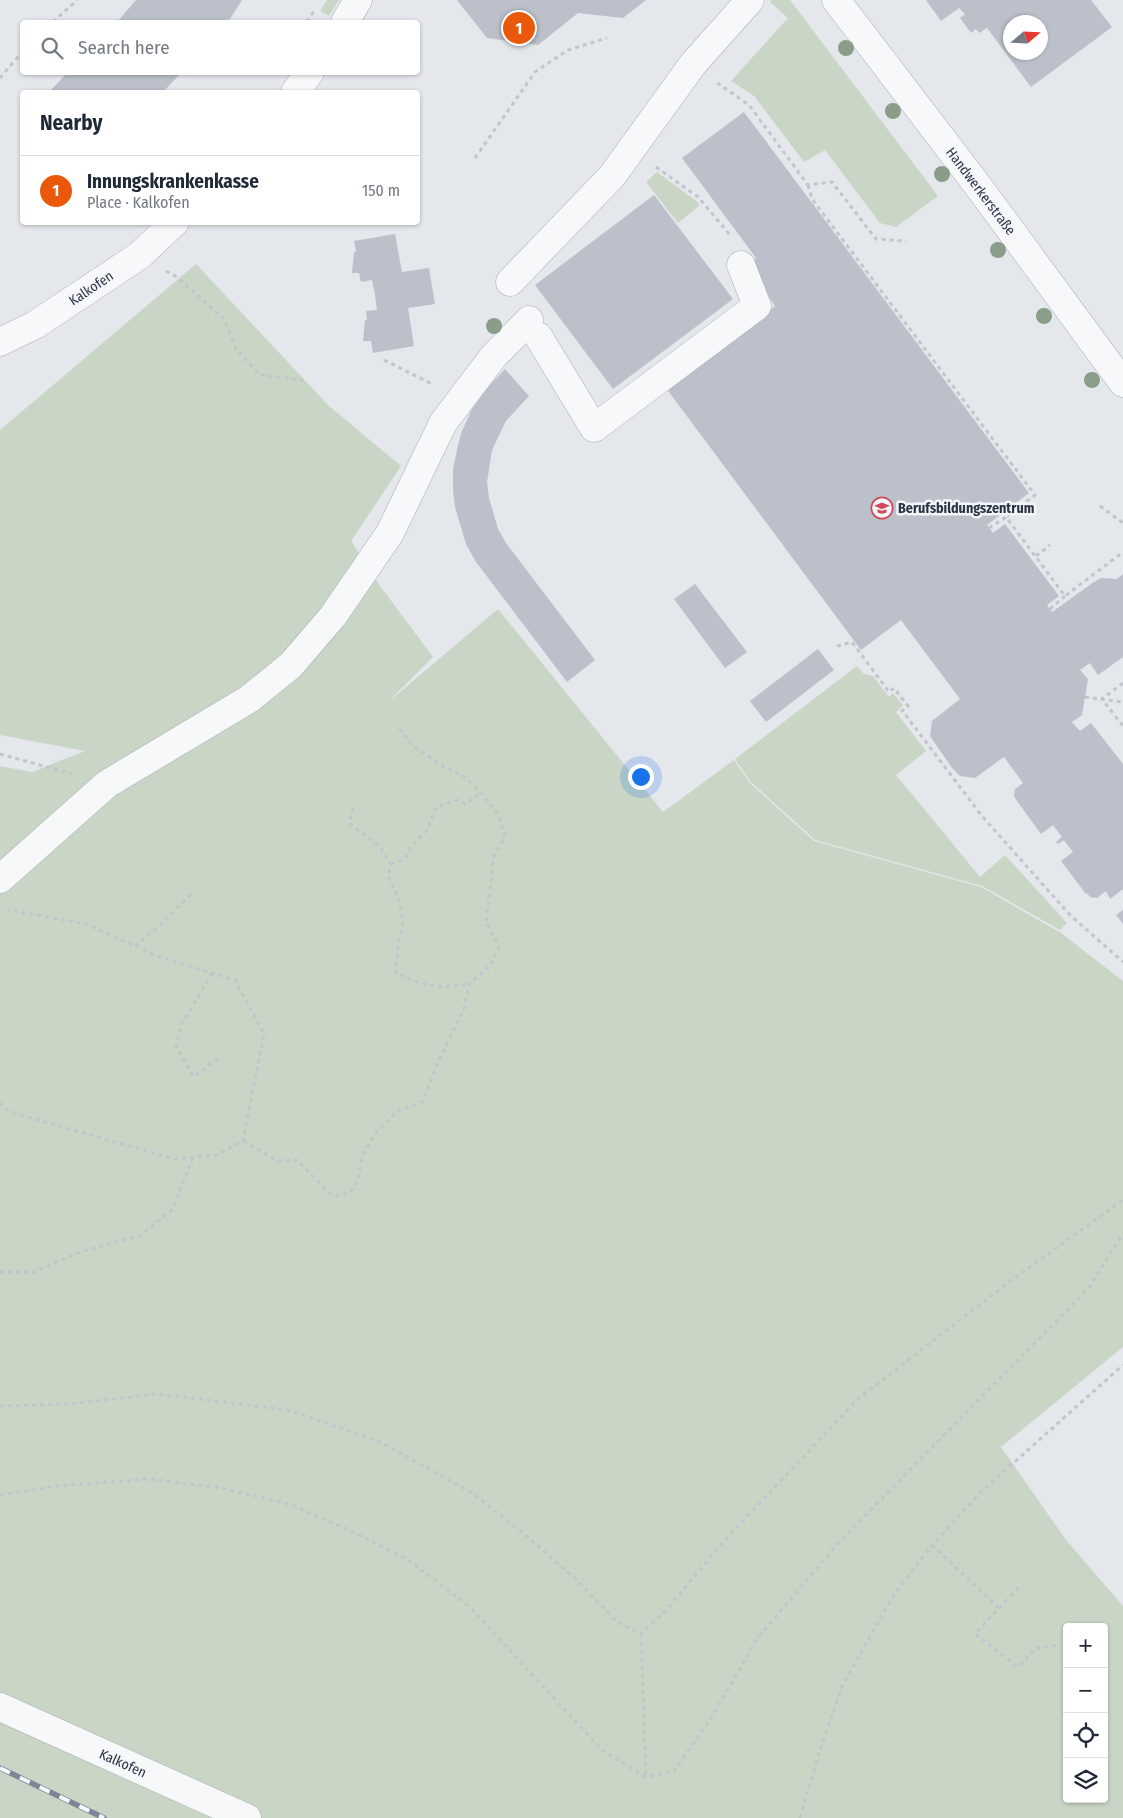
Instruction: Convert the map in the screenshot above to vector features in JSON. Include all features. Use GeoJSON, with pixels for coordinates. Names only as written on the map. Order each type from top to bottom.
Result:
{"type":"FeatureCollection","features":[{"type":"Feature","properties":{"kind":"street"},"geometry":{"type":"LineString","coordinates":[[346,20],[358,0]]}},
{"type":"Feature","properties":{"kind":"street"},"geometry":{"type":"LineString","coordinates":[[510,282],[612,176],[693,64],[750,0]]}},
{"type":"Feature","properties":{"kind":"street","name":"Handwerkerstraße"},"geometry":{"type":"LineString","coordinates":[[836,0],[978,186],[1123,383]]}},
{"type":"Feature","properties":{"kind":"street"},"geometry":{"type":"LineString","coordinates":[[296,90],[308,75]]}},
{"type":"Feature","properties":{"kind":"street","name":"Kalkofen"},"geometry":{"type":"LineString","coordinates":[[0,342],[35,325],[140,255],[172,225]]}},
{"type":"Feature","properties":{"kind":"street"},"geometry":{"type":"LineString","coordinates":[[0,879],[107,784],[249,699],[291,665],[333,616],[390,532],[443,423],[493,357],[534,328],[594,428],[756,306],[741,265]]}},
{"type":"Feature","properties":{"kind":"street","name":"Kalkofen"},"geometry":{"type":"LineString","coordinates":[[0,1707],[246,1818]]}},
{"type":"Feature","properties":{"kind":"path"},"geometry":{"type":"LineString","coordinates":[[55,20],[77,0]]}},
{"type":"Feature","properties":{"kind":"path"},"geometry":{"type":"LineString","coordinates":[[475,158],[535,72],[568,50],[608,38]]}},
{"type":"Feature","properties":{"kind":"path"},"geometry":{"type":"LineString","coordinates":[[0,78],[20,54]]}},
{"type":"Feature","properties":{"kind":"path"},"geometry":{"type":"LineString","coordinates":[[693,64],[749,105],[808,185],[812,199],[1035,495],[990,528]]}},
{"type":"Feature","properties":{"kind":"path"},"geometry":{"type":"LineString","coordinates":[[631,149],[698,197],[749,258],[741,265]]}},
{"type":"Feature","properties":{"kind":"path"},"geometry":{"type":"LineString","coordinates":[[808,185],[832,182],[876,239],[906,241]]}},
{"type":"Feature","properties":{"kind":"path"},"geometry":{"type":"LineString","coordinates":[[140,255],[176,277],[224,318],[236,349],[260,375],[303,380]]}},
{"type":"Feature","properties":{"kind":"path"},"geometry":{"type":"LineString","coordinates":[[384,360],[461,399]]}},
{"type":"Feature","properties":{"kind":"path"},"geometry":{"type":"LineString","coordinates":[[1100,506],[1123,523]]}},
{"type":"Feature","properties":{"kind":"path"},"geometry":{"type":"LineString","coordinates":[[1006,517],[1066,596]]}},
{"type":"Feature","properties":{"kind":"path"},"geometry":{"type":"LineString","coordinates":[[1036,556],[1050,545]]}},
{"type":"Feature","properties":{"kind":"path"},"geometry":{"type":"LineString","coordinates":[[1050,608],[1123,552]]}},
{"type":"Feature","properties":{"kind":"path"},"geometry":{"type":"LineString","coordinates":[[837,646],[852,642],[889,692],[894,688],[908,706],[902,711],[982,816],[1070,915],[1123,962]]}},
{"type":"Feature","properties":{"kind":"path"},"geometry":{"type":"LineString","coordinates":[[1102,698],[1123,683]]}},
{"type":"Feature","properties":{"kind":"path"},"geometry":{"type":"LineString","coordinates":[[1085,697],[1123,702]]}},
{"type":"Feature","properties":{"kind":"path"},"geometry":{"type":"LineString","coordinates":[[1102,698],[1123,726]]}},
{"type":"Feature","properties":{"kind":"path"},"geometry":{"type":"LineString","coordinates":[[353,808],[349,823],[379,846],[391,864],[388,876],[399,900],[403,923],[398,945],[396,972],[417,982],[440,987],[469,984],[492,965],[499,946],[486,923],[494,856],[505,837],[499,816],[481,793],[466,778],[444,767],[412,746],[399,728]]}},
{"type":"Feature","properties":{"kind":"path"},"geometry":{"type":"LineString","coordinates":[[0,754],[107,784]]}},
{"type":"Feature","properties":{"kind":"path"},"geometry":{"type":"LineString","coordinates":[[391,864],[404,860],[412,846],[427,830],[436,807],[457,800],[465,804],[481,793]]}},
{"type":"Feature","properties":{"kind":"path"},"geometry":{"type":"LineString","coordinates":[[135,946],[161,924],[193,892]]}},
{"type":"Feature","properties":{"kind":"path"},"geometry":{"type":"LineString","coordinates":[[0,908],[86,924],[157,956],[235,980],[264,1034],[243,1141]]}},
{"type":"Feature","properties":{"kind":"path"},"geometry":{"type":"LineString","coordinates":[[212,973],[182,1024],[176,1046],[194,1076],[218,1058]]}},
{"type":"Feature","properties":{"kind":"path"},"geometry":{"type":"LineString","coordinates":[[243,1141],[278,1161],[297,1160],[329,1193],[339,1196],[349,1193],[358,1181],[362,1157],[374,1135],[397,1110],[422,1102],[439,1060],[464,1009],[469,984]]}},
{"type":"Feature","properties":{"kind":"path"},"geometry":{"type":"LineString","coordinates":[[0,1103],[10,1112],[175,1159],[216,1154],[243,1141]]}},
{"type":"Feature","properties":{"kind":"path"},"geometry":{"type":"LineString","coordinates":[[0,1272],[34,1272],[80,1252],[141,1235],[173,1209],[193,1157]]}},
{"type":"Feature","properties":{"kind":"path"},"geometry":{"type":"LineString","coordinates":[[646,1777],[641,1634],[666,1610],[726,1538],[858,1399],[1014,1279],[1123,1200]]}},
{"type":"Feature","properties":{"kind":"path"},"geometry":{"type":"LineString","coordinates":[[0,1495],[57,1486],[149,1479],[222,1488],[292,1506],[351,1531],[408,1560],[470,1607],[603,1751],[646,1777],[674,1771],[710,1720],[757,1639],[838,1544],[1089,1288],[1123,1233]]}},
{"type":"Feature","properties":{"kind":"path"},"geometry":{"type":"LineString","coordinates":[[800,1818],[817,1760],[843,1684],[892,1598],[932,1545],[982,1491],[1123,1365]]}},
{"type":"Feature","properties":{"kind":"path"},"geometry":{"type":"LineString","coordinates":[[0,1406],[68,1404],[158,1394],[288,1410],[380,1442],[474,1494],[523,1533],[578,1581],[617,1622],[641,1634]]}},
{"type":"Feature","properties":{"kind":"path"},"geometry":{"type":"LineString","coordinates":[[932,1545],[999,1608]]}},
{"type":"Feature","properties":{"kind":"path"},"geometry":{"type":"LineString","coordinates":[[1020,1586],[975,1634],[1018,1667],[1036,1648],[1059,1645]]}},
{"type":"Feature","properties":{"kind":"green space"},"geometry":{"type":"Polygon","coordinates":[[[327,0],[339,0],[329,16],[320,11],[327,0]]]}},
{"type":"Feature","properties":{"kind":"green space"},"geometry":{"type":"Polygon","coordinates":[[[771,0],[790,0],[938,196],[896,227],[880,223],[825,150],[804,162],[754,96],[731,81],[788,18],[770,2],[771,0]]]}},
{"type":"Feature","properties":{"kind":"green space"},"geometry":{"type":"Polygon","coordinates":[[[657,172],[700,205],[678,223],[646,182],[657,172]]]}},
{"type":"Feature","properties":{"kind":"green space"},"geometry":{"type":"Polygon","coordinates":[[[196,264],[329,406],[401,466],[351,541],[380,586],[433,657],[387,703],[498,609],[663,812],[734,760],[750,783],[814,841],[981,887],[1061,933],[1123,981],[1123,1347],[1001,1447],[1066,1540],[1123,1606],[1123,1818],[0,1818],[0,766],[32,772],[85,751],[0,735],[0,430],[196,264]]]}},
{"type":"Feature","properties":{"kind":"green space"},"geometry":{"type":"Polygon","coordinates":[[[857,666],[864,674],[873,676],[889,697],[893,693],[903,705],[896,712],[926,751],[896,775],[980,877],[1005,855],[1067,923],[1060,930],[982,886],[815,840],[751,782],[735,759],[857,666]]]}},
{"type":"Feature","properties":{"kind":"building"},"geometry":{"type":"Polygon","coordinates":[[[136,0],[242,0],[230,19],[224,20],[119,20],[136,0]]]}},
{"type":"Feature","properties":{"kind":"building"},"geometry":{"type":"Polygon","coordinates":[[[457,0],[646,0],[623,18],[578,13],[538,45],[487,38],[457,0]]]}},
{"type":"Feature","properties":{"kind":"building"},"geometry":{"type":"Polygon","coordinates":[[[926,0],[1091,0],[1112,27],[1031,87],[1011,60],[1048,60],[1048,15],[1003,15],[1003,49],[987,28],[979,33],[976,29],[971,33],[960,18],[965,14],[959,8],[941,21],[926,0]]]}},
{"type":"Feature","properties":{"kind":"building"},"geometry":{"type":"Polygon","coordinates":[[[65,75],[179,75],[165,90],[51,90],[65,75]]]}},
{"type":"Feature","properties":{"kind":"building","name":"Berufsbildungszentrum"},"geometry":{"type":"Polygon","coordinates":[[[744,112],[1029,493],[987,525],[993,533],[1005,524],[1059,596],[1047,605],[1052,612],[1101,578],[1117,579],[1123,574],[1123,657],[1098,675],[1090,663],[1080,670],[1088,679],[1082,715],[1072,722],[1080,731],[1091,723],[1123,764],[1123,889],[1110,899],[1106,891],[1097,898],[1086,894],[1061,861],[1073,852],[1064,840],[1058,844],[1056,842],[1062,837],[1053,825],[1041,834],[1017,801],[1014,796],[1015,789],[1023,783],[1004,757],[975,778],[960,776],[952,768],[930,736],[932,721],[960,699],[901,620],[861,650],[666,388],[775,306],[746,266],[756,258],[682,158],[744,112]]]}},
{"type":"Feature","properties":{"kind":"building"},"geometry":{"type":"Polygon","coordinates":[[[654,195],[733,299],[613,389],[535,285],[654,195]]]}},
{"type":"Feature","properties":{"kind":"building"},"geometry":{"type":"Polygon","coordinates":[[[395,234],[402,272],[429,268],[435,304],[408,308],[414,346],[373,353],[371,341],[363,341],[365,320],[367,320],[366,311],[377,310],[375,295],[372,280],[361,282],[359,273],[352,273],[354,252],[356,252],[354,241],[395,234]]]}},
{"type":"Feature","properties":{"kind":"building"},"geometry":{"type":"Polygon","coordinates":[[[505,369],[529,396],[506,421],[492,450],[487,482],[489,498],[498,529],[506,543],[595,660],[567,682],[476,562],[466,544],[455,507],[453,469],[462,431],[471,411],[486,389],[505,369]]]}},
{"type":"Feature","properties":{"kind":"building"},"geometry":{"type":"Polygon","coordinates":[[[695,584],[747,652],[725,668],[674,599],[695,584]]]}},
{"type":"Feature","properties":{"kind":"building"},"geometry":{"type":"Polygon","coordinates":[[[818,649],[834,670],[766,722],[750,701],[818,649]]]}},
{"type":"Feature","properties":{"kind":"building"},"geometry":{"type":"Polygon","coordinates":[[[1123,910],[1123,924],[1116,915],[1123,910]]]}},
{"type":"Feature","properties":{"kind":"railway"},"geometry":{"type":"LineString","coordinates":[[0,1768],[104,1818]]}},
{"type":"Feature","properties":{"kind":"place","name":"Innungskrankenkasse"},"geometry":{"type":"Point","coordinates":[519,28]}},
{"type":"Feature","properties":{"kind":"place","name":"Berufsbildungszentrum"},"geometry":{"type":"Point","coordinates":[882,508]}}]}
